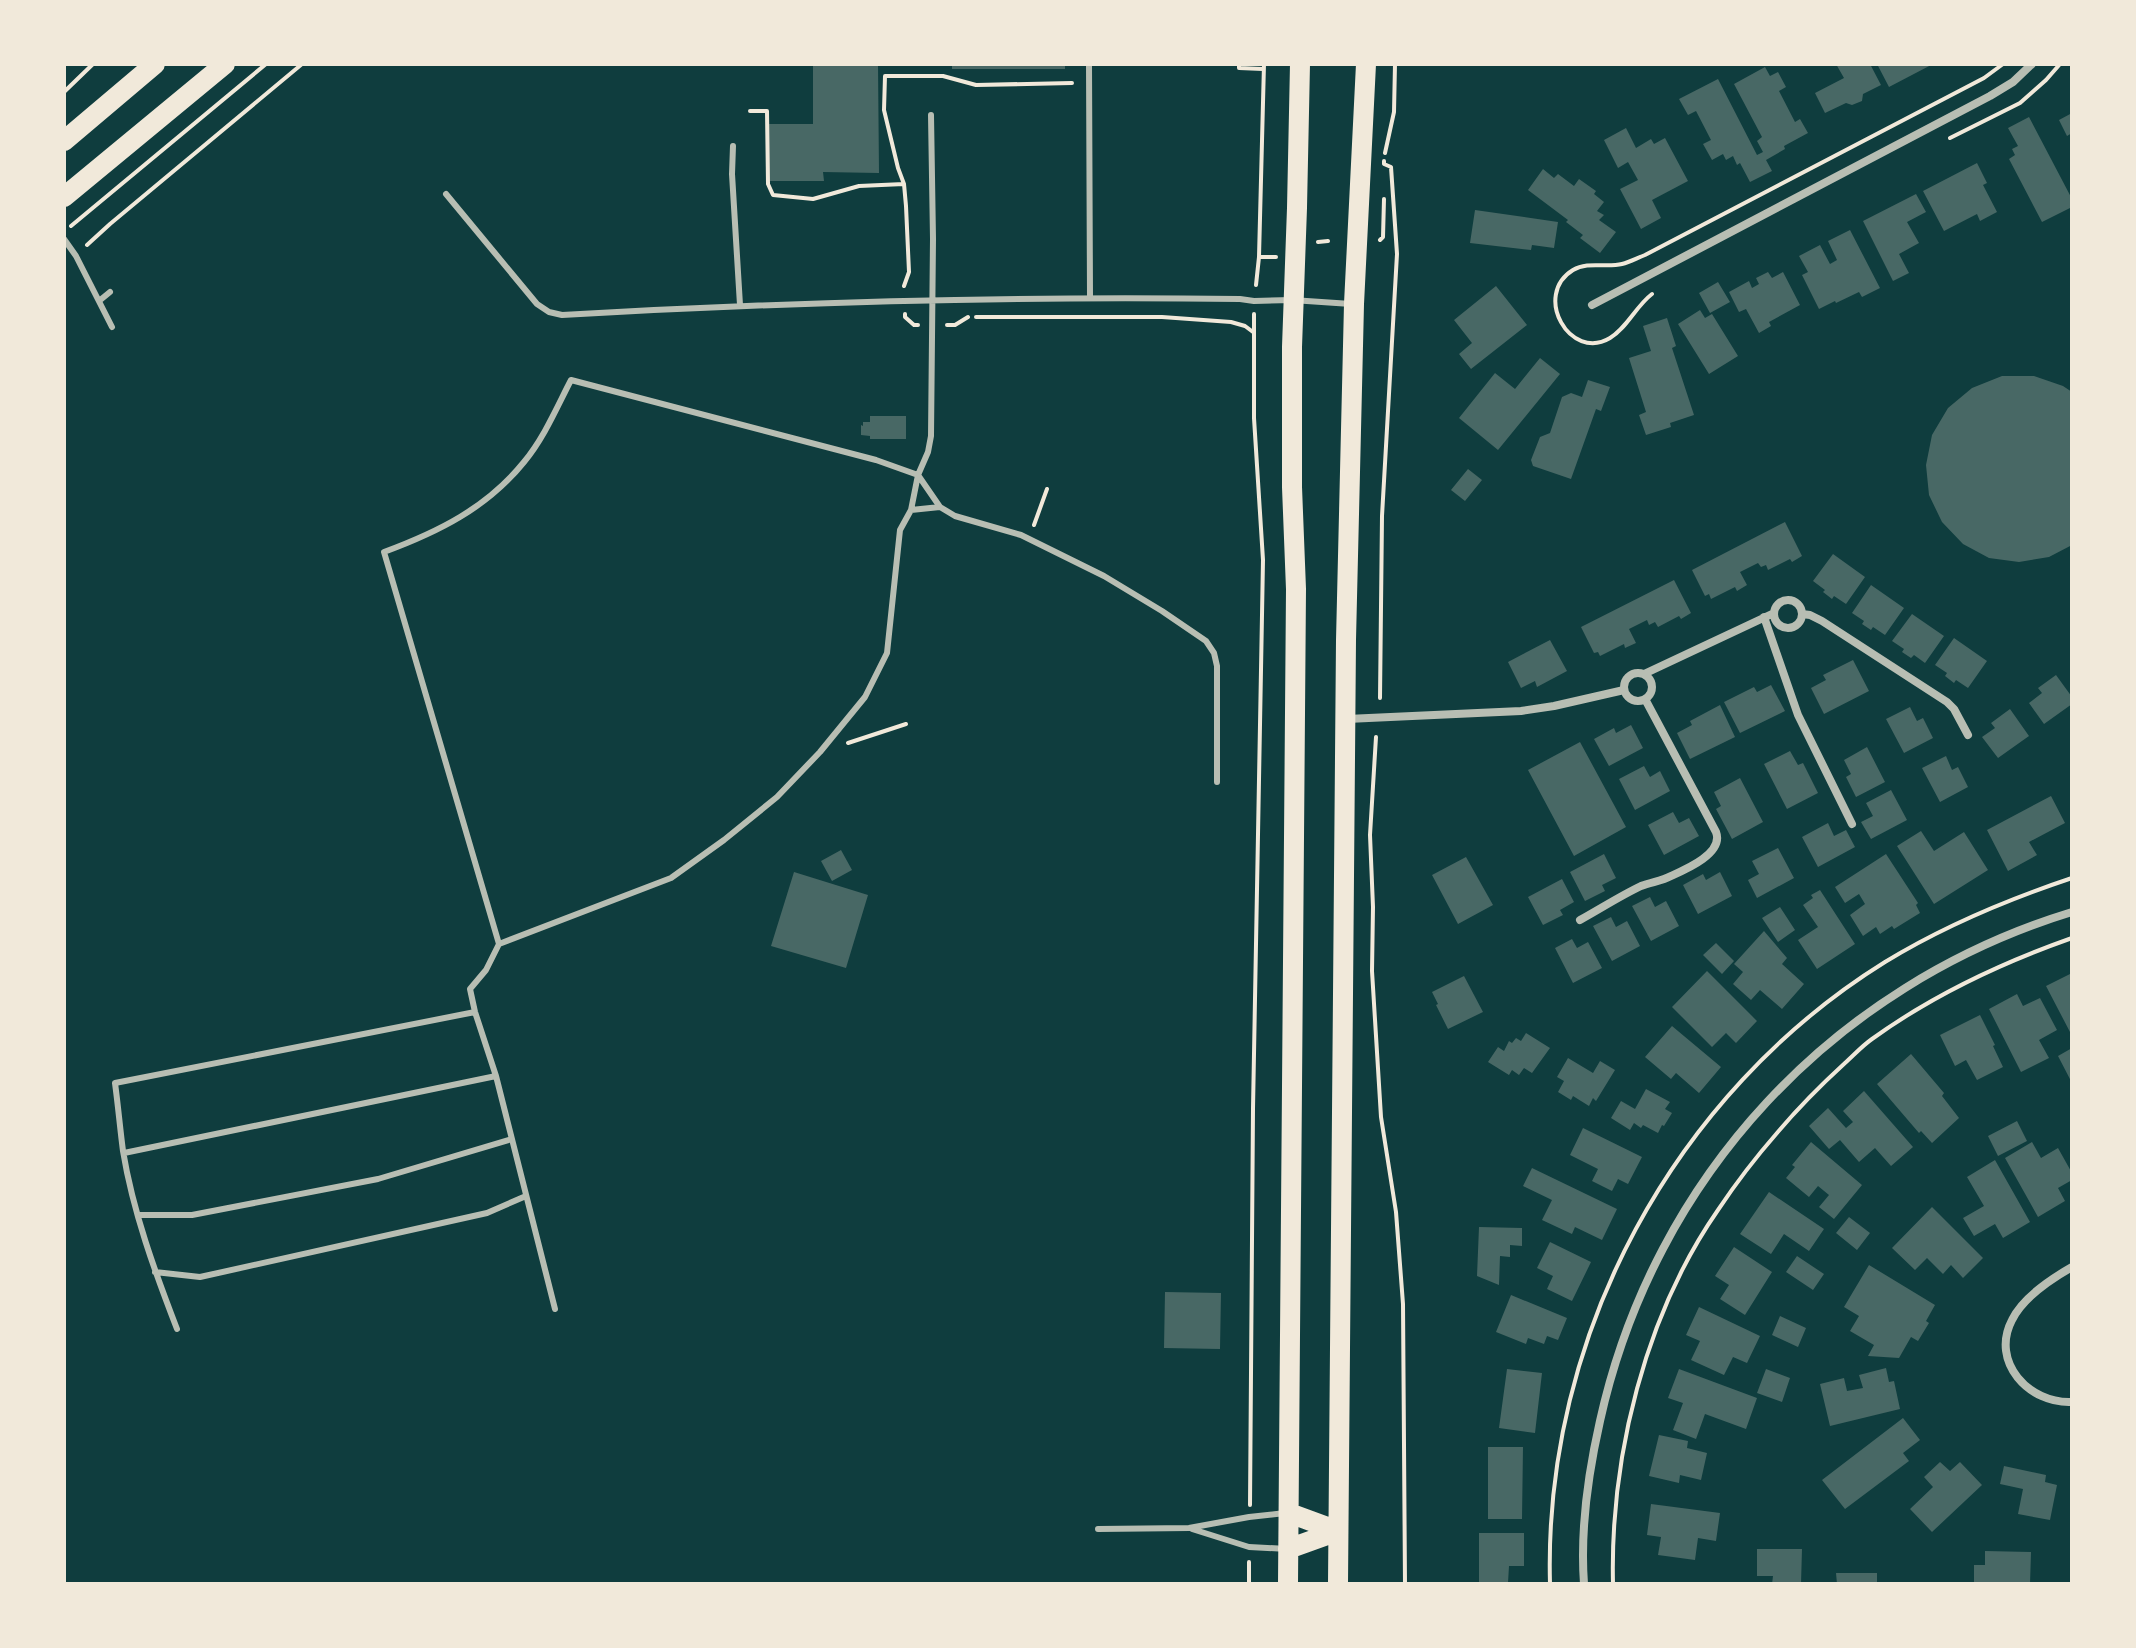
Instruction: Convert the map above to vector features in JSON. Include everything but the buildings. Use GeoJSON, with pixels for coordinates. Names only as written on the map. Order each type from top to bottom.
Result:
{"type":"FeatureCollection","features":[{"type":"Feature","properties":{"kind":"main road"},"geometry":{"type":"LineString","coordinates":[[64,141],[155,64]]}},
{"type":"Feature","properties":{"kind":"main road"},"geometry":{"type":"LineString","coordinates":[[64,197],[225,64]]}},
{"type":"Feature","properties":{"kind":"main road"},"geometry":{"type":"LineString","coordinates":[[1288,1584],[1296,589],[1292,487],[1292,300],[1300,64]]}},
{"type":"Feature","properties":{"kind":"main road"},"geometry":{"type":"LineString","coordinates":[[1338,1584],[1346,719],[1354,304],[1366,64]]}},
{"type":"Feature","properties":{"kind":"main road"},"geometry":{"type":"LineString","coordinates":[[1289,1513],[1338,1531]]}},
{"type":"Feature","properties":{"kind":"main road"},"geometry":{"type":"LineString","coordinates":[[1288,1549],[1338,1531]]}},
{"type":"Feature","properties":{"kind":"street"},"geometry":{"type":"LineString","coordinates":[[1592,305],[1990,96],[2013,82],[2032,64]]}},
{"type":"Feature","properties":{"kind":"street"},"geometry":{"type":"LineString","coordinates":[[1644,674],[1651,685],[1649,694],[1645,699],[1629,698],[1624,690],[1628,677],[1635,673],[1644,674],[1774,613],[1782,601],[1791,600],[1799,605],[1802,614],[1797,624],[1790,628],[1779,624],[1774,613]]}},
{"type":"Feature","properties":{"kind":"street"},"geometry":{"type":"LineString","coordinates":[[1802,614],[1822,621],[1937,695],[1954,709],[1968,735]]}},
{"type":"Feature","properties":{"kind":"street"},"geometry":{"type":"LineString","coordinates":[[1764,617],[1798,715],[1852,824]]}},
{"type":"Feature","properties":{"kind":"street"},"geometry":{"type":"LineString","coordinates":[[1346,719],[1521,711],[1624,690]]}},
{"type":"Feature","properties":{"kind":"street"},"geometry":{"type":"LineString","coordinates":[[1580,920],[1638,887],[1671,877],[1711,853],[1718,843],[1716,832],[1645,699]]}},
{"type":"Feature","properties":{"kind":"street"},"geometry":{"type":"LineString","coordinates":[[1584,1584],[1587,1497],[1608,1387],[1626,1333],[1650,1277],[1678,1222],[1715,1167],[1762,1105],[1815,1053],[1872,1009],[1927,974],[1992,941],[2072,912]]}},
{"type":"Feature","properties":{"kind":"street"},"geometry":{"type":"LineString","coordinates":[[2072,1267],[2022,1304],[2013,1317],[2006,1340],[2009,1362],[2026,1387],[2046,1400],[2072,1402]]}},
{"type":"Feature","properties":{"kind":"lane"},"geometry":{"type":"LineString","coordinates":[[1089,64],[1090,297]]}},
{"type":"Feature","properties":{"kind":"lane"},"geometry":{"type":"LineString","coordinates":[[555,1309],[496,1076],[470,989],[486,970],[499,944],[671,878],[724,840],[777,797],[820,752],[865,697],[887,653],[900,530],[911,510],[931,436],[931,115]]}},
{"type":"Feature","properties":{"kind":"lane"},"geometry":{"type":"LineString","coordinates":[[733,146],[740,305]]}},
{"type":"Feature","properties":{"kind":"lane"},"geometry":{"type":"LineString","coordinates":[[446,194],[537,304],[549,312],[562,315],[933,299],[1090,297],[1354,304]]}},
{"type":"Feature","properties":{"kind":"lane"},"geometry":{"type":"LineString","coordinates":[[64,239],[112,327]]}},
{"type":"Feature","properties":{"kind":"lane"},"geometry":{"type":"LineString","coordinates":[[99,301],[110,292]]}},
{"type":"Feature","properties":{"kind":"lane"},"geometry":{"type":"LineString","coordinates":[[499,944],[384,552],[448,526],[496,491],[525,462],[571,380],[876,460],[918,475],[940,507],[955,516],[1029,539],[1104,576],[1162,611],[1206,641],[1214,653],[1217,666],[1217,782]]}},
{"type":"Feature","properties":{"kind":"lane"},"geometry":{"type":"LineString","coordinates":[[911,510],[940,507]]}},
{"type":"Feature","properties":{"kind":"lane"},"geometry":{"type":"LineString","coordinates":[[177,1329],[155,1272],[139,1215],[124,1153],[115,1083],[475,1012]]}},
{"type":"Feature","properties":{"kind":"lane"},"geometry":{"type":"LineString","coordinates":[[124,1153],[496,1076]]}},
{"type":"Feature","properties":{"kind":"lane"},"geometry":{"type":"LineString","coordinates":[[139,1215],[192,1215],[378,1179],[512,1139]]}},
{"type":"Feature","properties":{"kind":"lane"},"geometry":{"type":"LineString","coordinates":[[155,1272],[200,1277],[487,1213],[526,1196]]}},
{"type":"Feature","properties":{"kind":"lane"},"geometry":{"type":"LineString","coordinates":[[1098,1529],[1189,1528],[1289,1513]]}},
{"type":"Feature","properties":{"kind":"lane"},"geometry":{"type":"LineString","coordinates":[[1189,1528],[1249,1547],[1288,1549]]}},
{"type":"Feature","properties":{"kind":"path"},"geometry":{"type":"LineString","coordinates":[[64,92],[93,64]]}},
{"type":"Feature","properties":{"kind":"path"},"geometry":{"type":"LineString","coordinates":[[64,232],[266,64]]}},
{"type":"Feature","properties":{"kind":"path"},"geometry":{"type":"LineString","coordinates":[[76,256],[302,64]]}},
{"type":"Feature","properties":{"kind":"path"},"geometry":{"type":"LineString","coordinates":[[1239,64],[1239,68],[1264,66],[1259,257],[1253,332],[1254,418],[1263,560],[1249,1517]]}},
{"type":"Feature","properties":{"kind":"path"},"geometry":{"type":"LineString","coordinates":[[1380,698],[1382,516],[1397,254],[1391,167],[1384,164],[1394,112],[1395,64]]}},
{"type":"Feature","properties":{"kind":"path"},"geometry":{"type":"LineString","coordinates":[[1072,83],[976,85],[943,76],[885,76],[886,120],[904,184],[909,252],[909,272],[904,283],[905,317],[914,325],[955,325],[965,317],[1162,317],[1231,322],[1253,332]]}},
{"type":"Feature","properties":{"kind":"path"},"geometry":{"type":"LineString","coordinates":[[750,111],[767,111],[768,184],[773,195],[813,199],[859,186],[904,184]]}},
{"type":"Feature","properties":{"kind":"path"},"geometry":{"type":"LineString","coordinates":[[1315,242],[1328,241]]}},
{"type":"Feature","properties":{"kind":"path"},"geometry":{"type":"LineString","coordinates":[[1259,257],[1278,257]]}},
{"type":"Feature","properties":{"kind":"path"},"geometry":{"type":"LineString","coordinates":[[1029,539],[1047,489]]}},
{"type":"Feature","properties":{"kind":"path"},"geometry":{"type":"LineString","coordinates":[[820,752],[906,724]]}},
{"type":"Feature","properties":{"kind":"path"},"geometry":{"type":"LineString","coordinates":[[1376,737],[1370,835],[1372,971],[1381,1117],[1396,1212],[1403,1304],[1405,1584]]}},
{"type":"Feature","properties":{"kind":"path"},"geometry":{"type":"LineString","coordinates":[[1613,1584],[1613,1521],[1622,1457],[1647,1353],[1687,1262],[1716,1211],[1793,1113],[1870,1040],[1924,1005],[1976,977],[2072,938]]}},
{"type":"Feature","properties":{"kind":"path"},"geometry":{"type":"LineString","coordinates":[[1249,1547],[1249,1584]]}}]}
